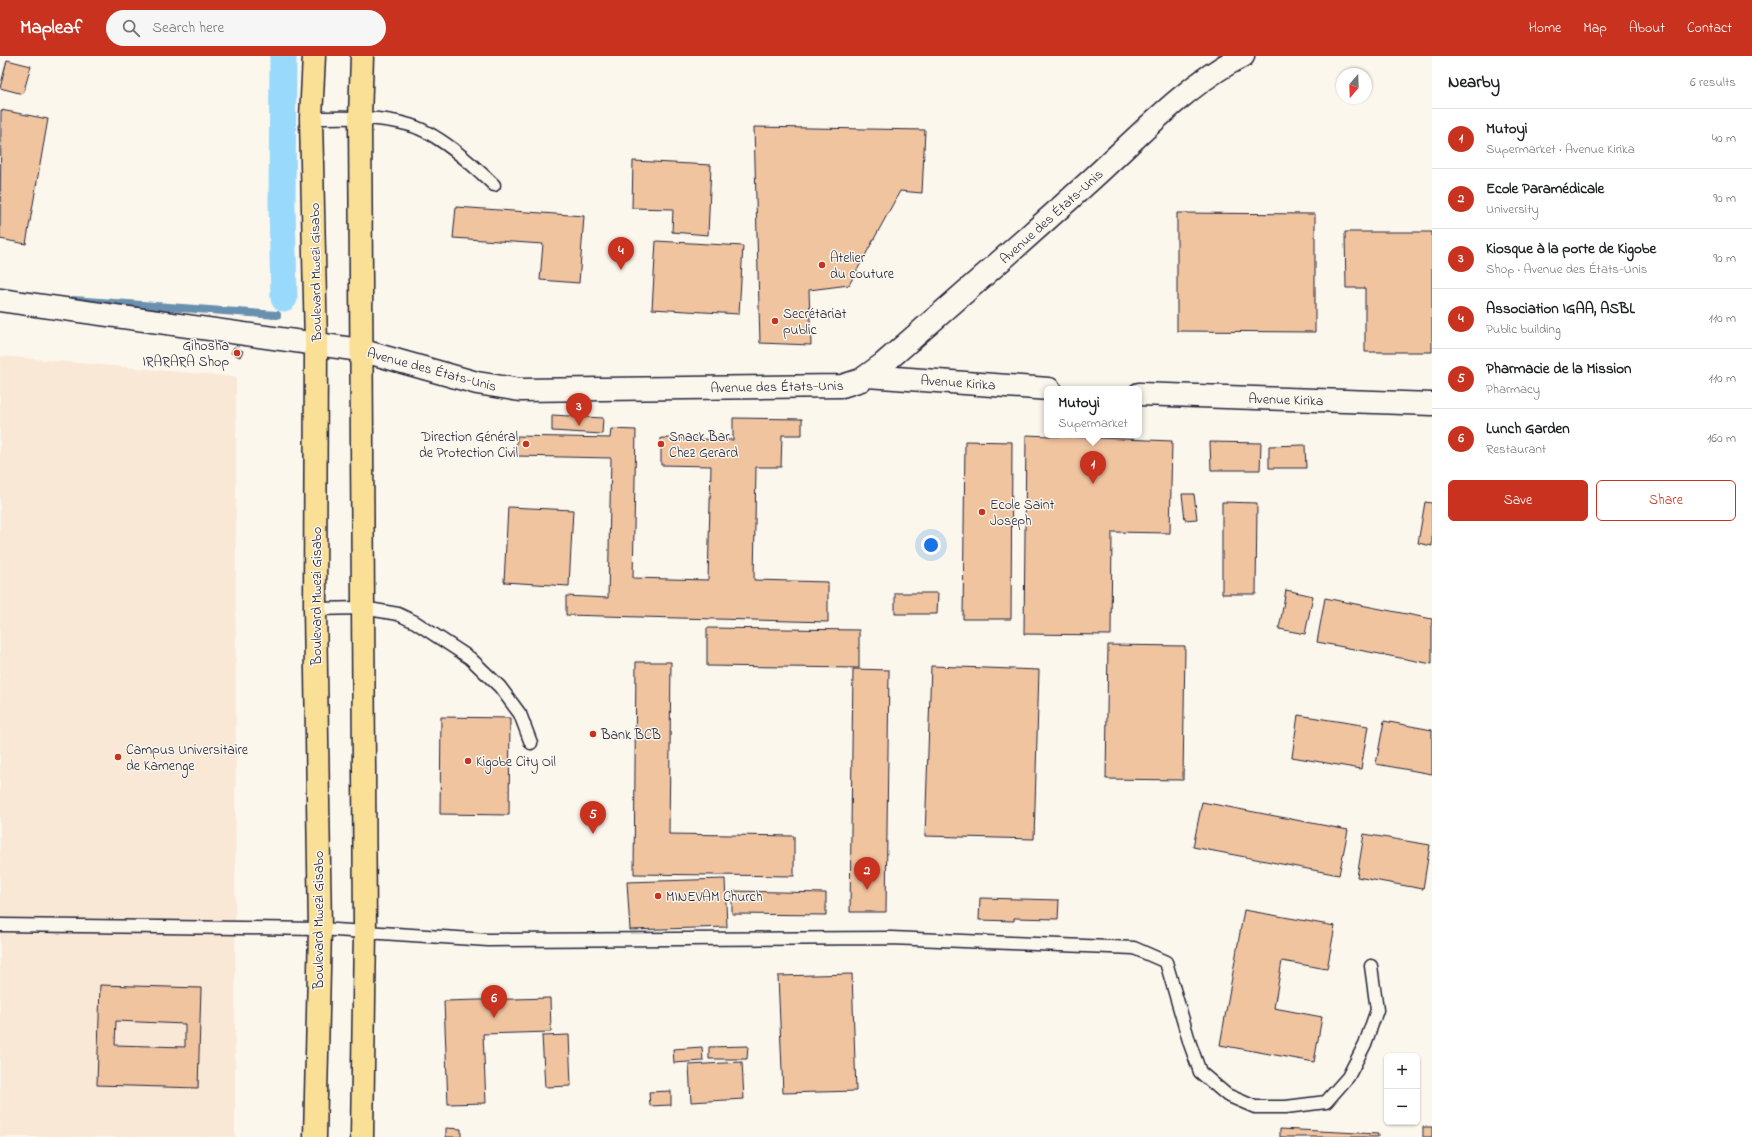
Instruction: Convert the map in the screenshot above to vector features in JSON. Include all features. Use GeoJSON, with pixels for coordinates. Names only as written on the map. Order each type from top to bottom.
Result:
{"type":"FeatureCollection","features":[{"type":"Feature","properties":{"kind":"main road","name":"Boulevard Mwezi Gisabo"},"geometry":{"type":"LineString","coordinates":[[314,56],[311,118],[316,345],[315,609],[320,929],[316,1137]]}},
{"type":"Feature","properties":{"kind":"main road"},"geometry":{"type":"LineString","coordinates":[[362,56],[360,118],[364,932],[362,1137]]}},
{"type":"Feature","properties":{"kind":"street","name":"Avenue des États-Unis"},"geometry":{"type":"LineString","coordinates":[[0,300],[360,350],[477,383],[520,390],[842,386],[853,384],[883,364],[1023,242],[1181,98],[1222,69],[1244,56]]}},
{"type":"Feature","properties":{"kind":"street","name":"Avenue Kirika"},"geometry":{"type":"LineString","coordinates":[[867,376],[1044,389]]}},
{"type":"Feature","properties":{"kind":"street","name":"Avenue Kirika"},"geometry":{"type":"LineString","coordinates":[[1142,394],[1432,404]]}},
{"type":"Feature","properties":{"kind":"lane"},"geometry":{"type":"LineString","coordinates":[[311,118],[360,118],[407,124],[429,134],[465,158],[494,185]]}},
{"type":"Feature","properties":{"kind":"lane"},"geometry":{"type":"LineString","coordinates":[[315,609],[363,608],[398,614],[415,622],[470,658],[500,687],[520,714],[531,743]]}},
{"type":"Feature","properties":{"kind":"lane"},"geometry":{"type":"LineString","coordinates":[[0,925],[320,929],[488,940],[891,938],[1134,948],[1166,962],[1190,1044],[1200,1072],[1227,1095],[1255,1107],[1286,1107],[1326,1102],[1348,1077],[1365,1044],[1377,1010],[1371,966]]}},
{"type":"Feature","properties":{"kind":"shaded area","name":"Campus Universitaire de Kamenge"},"geometry":{"type":"Polygon","coordinates":[[[0,356],[236,377],[235,1137],[0,1137],[0,356]]]}},
{"type":"Feature","properties":{"kind":"building"},"geometry":{"type":"Polygon","coordinates":[[[7,60],[31,66],[23,94],[0,88],[7,60]]]}},
{"type":"Feature","properties":{"kind":"building"},"geometry":{"type":"Polygon","coordinates":[[[1,110],[48,119],[26,244],[0,239],[1,110]]]}},
{"type":"Feature","properties":{"kind":"building"},"geometry":{"type":"Polygon","coordinates":[[[754,127],[925,130],[922,193],[900,191],[849,285],[809,290],[811,345],[760,343],[754,127]]]}},
{"type":"Feature","properties":{"kind":"building"},"geometry":{"type":"Polygon","coordinates":[[[633,161],[711,165],[708,235],[672,232],[673,209],[632,208],[633,161]]]}},
{"type":"Feature","properties":{"kind":"building"},"geometry":{"type":"Polygon","coordinates":[[[456,207],[584,216],[579,283],[540,280],[543,244],[453,238],[456,207]]]}},
{"type":"Feature","properties":{"kind":"building"},"geometry":{"type":"Polygon","coordinates":[[[1177,213],[1315,214],[1315,332],[1177,331],[1177,213]]]}},
{"type":"Feature","properties":{"kind":"building"},"geometry":{"type":"Polygon","coordinates":[[[1345,232],[1432,232],[1432,352],[1365,352],[1365,288],[1346,288],[1345,232]]]}},
{"type":"Feature","properties":{"kind":"building"},"geometry":{"type":"Polygon","coordinates":[[[656,241],[743,246],[739,314],[652,309],[656,241]]]}},
{"type":"Feature","properties":{"kind":"building"},"geometry":{"type":"Polygon","coordinates":[[[234,347],[243,351],[240,357],[231,353],[234,347]]]}},
{"type":"Feature","properties":{"kind":"building"},"geometry":{"type":"Polygon","coordinates":[[[552,415],[603,418],[602,434],[552,431],[552,415]]]}},
{"type":"Feature","properties":{"kind":"building"},"geometry":{"type":"Polygon","coordinates":[[[733,418],[802,419],[802,435],[782,435],[781,467],[756,467],[754,580],[828,582],[828,622],[566,615],[566,596],[608,598],[611,458],[516,456],[517,436],[610,438],[611,429],[636,430],[633,578],[708,580],[711,466],[661,465],[661,438],[733,440],[733,418]]]}},
{"type":"Feature","properties":{"kind":"building"},"geometry":{"type":"Polygon","coordinates":[[[1026,435],[1044,436],[1044,438],[1099,438],[1172,441],[1170,533],[1112,532],[1111,635],[1024,634],[1026,435]]]}},
{"type":"Feature","properties":{"kind":"building"},"geometry":{"type":"Polygon","coordinates":[[[965,441],[1012,442],[1011,619],[963,619],[965,441]]]}},
{"type":"Feature","properties":{"kind":"building"},"geometry":{"type":"Polygon","coordinates":[[[1210,442],[1261,443],[1260,470],[1211,470],[1210,442]]]}},
{"type":"Feature","properties":{"kind":"building"},"geometry":{"type":"Polygon","coordinates":[[[1305,445],[1306,468],[1269,468],[1269,446],[1305,445]]]}},
{"type":"Feature","properties":{"kind":"building"},"geometry":{"type":"Polygon","coordinates":[[[1182,494],[1194,494],[1197,519],[1185,520],[1182,494]]]}},
{"type":"Feature","properties":{"kind":"building"},"geometry":{"type":"Polygon","coordinates":[[[1222,502],[1257,503],[1256,594],[1222,594],[1222,502]]]}},
{"type":"Feature","properties":{"kind":"building"},"geometry":{"type":"Polygon","coordinates":[[[1425,502],[1432,503],[1432,546],[1418,543],[1425,502]]]}},
{"type":"Feature","properties":{"kind":"building"},"geometry":{"type":"Polygon","coordinates":[[[508,507],[573,510],[569,586],[504,582],[508,507]]]}},
{"type":"Feature","properties":{"kind":"building"},"geometry":{"type":"Polygon","coordinates":[[[1286,590],[1313,596],[1305,634],[1279,629],[1286,590]]]}},
{"type":"Feature","properties":{"kind":"building"},"geometry":{"type":"Polygon","coordinates":[[[895,593],[938,593],[937,614],[895,614],[895,593]]]}},
{"type":"Feature","properties":{"kind":"building"},"geometry":{"type":"Polygon","coordinates":[[[1325,598],[1432,619],[1432,664],[1317,642],[1325,598]]]}},
{"type":"Feature","properties":{"kind":"building"},"geometry":{"type":"Polygon","coordinates":[[[707,628],[859,630],[859,668],[707,666],[707,628]]]}},
{"type":"Feature","properties":{"kind":"building"},"geometry":{"type":"Polygon","coordinates":[[[1108,645],[1185,646],[1183,780],[1106,779],[1108,645]]]}},
{"type":"Feature","properties":{"kind":"building"},"geometry":{"type":"Polygon","coordinates":[[[636,662],[671,662],[669,834],[794,836],[794,876],[634,874],[636,662]]]}},
{"type":"Feature","properties":{"kind":"building"},"geometry":{"type":"Polygon","coordinates":[[[931,666],[1039,670],[1034,839],[925,836],[931,666]]]}},
{"type":"Feature","properties":{"kind":"building"},"geometry":{"type":"Polygon","coordinates":[[[853,669],[889,670],[886,912],[850,912],[853,669]]]}},
{"type":"Feature","properties":{"kind":"building"},"geometry":{"type":"Polygon","coordinates":[[[1298,715],[1368,726],[1361,769],[1292,757],[1298,715]]]}},
{"type":"Feature","properties":{"kind":"building"},"geometry":{"type":"Polygon","coordinates":[[[441,717],[510,718],[509,815],[440,814],[441,717]]]}},
{"type":"Feature","properties":{"kind":"building"},"geometry":{"type":"Polygon","coordinates":[[[1384,721],[1432,730],[1432,774],[1376,764],[1384,721]]]}},
{"type":"Feature","properties":{"kind":"building"},"geometry":{"type":"Polygon","coordinates":[[[1202,802],[1348,830],[1339,875],[1193,847],[1202,802]]]}},
{"type":"Feature","properties":{"kind":"building"},"geometry":{"type":"Polygon","coordinates":[[[1364,834],[1430,845],[1423,889],[1357,877],[1364,834]]]}},
{"type":"Feature","properties":{"kind":"building"},"geometry":{"type":"Polygon","coordinates":[[[725,879],[727,927],[630,930],[627,882],[725,879]]]}},
{"type":"Feature","properties":{"kind":"building"},"geometry":{"type":"Polygon","coordinates":[[[732,891],[826,893],[826,915],[732,914],[732,891]]]}},
{"type":"Feature","properties":{"kind":"building"},"geometry":{"type":"Polygon","coordinates":[[[980,898],[1059,900],[1058,919],[1014,918],[1014,921],[979,920],[980,898]]]}},
{"type":"Feature","properties":{"kind":"building"},"geometry":{"type":"Polygon","coordinates":[[[1244,910],[1335,926],[1327,969],[1282,961],[1274,1008],[1322,1017],[1314,1062],[1220,1045],[1244,910]]]}},
{"type":"Feature","properties":{"kind":"building"},"geometry":{"type":"Polygon","coordinates":[[[852,974],[856,1091],[783,1093],[778,976],[852,974]]]}},
{"type":"Feature","properties":{"kind":"building"},"geometry":{"type":"Polygon","coordinates":[[[100,985],[201,988],[198,1088],[97,1085],[100,985]],[[116,1021],[115,1045],[185,1047],[185,1024],[116,1021]]]}},
{"type":"Feature","properties":{"kind":"building"},"geometry":{"type":"Polygon","coordinates":[[[550,998],[551,1032],[483,1034],[486,1103],[448,1104],[444,1001],[550,998]]]}},
{"type":"Feature","properties":{"kind":"building"},"geometry":{"type":"Polygon","coordinates":[[[569,1035],[571,1086],[545,1087],[542,1036],[569,1035]]]}},
{"type":"Feature","properties":{"kind":"building"},"geometry":{"type":"Polygon","coordinates":[[[748,1046],[747,1059],[709,1059],[709,1047],[748,1046]]]}},
{"type":"Feature","properties":{"kind":"building"},"geometry":{"type":"Polygon","coordinates":[[[702,1047],[703,1061],[674,1063],[673,1049],[702,1047]]]}},
{"type":"Feature","properties":{"kind":"building"},"geometry":{"type":"Polygon","coordinates":[[[742,1062],[744,1099],[691,1102],[689,1065],[742,1062]]]}},
{"type":"Feature","properties":{"kind":"building"},"geometry":{"type":"Polygon","coordinates":[[[671,1091],[671,1105],[650,1106],[649,1092],[671,1091]]]}},
{"type":"Feature","properties":{"kind":"building"},"geometry":{"type":"Polygon","coordinates":[[[1423,1127],[1432,1127],[1432,1137],[1423,1137],[1423,1127]]]}},
{"type":"Feature","properties":{"kind":"building"},"geometry":{"type":"Polygon","coordinates":[[[446,1128],[461,1129],[461,1137],[446,1137],[446,1128]]]}},
{"type":"Feature","properties":{"kind":"building"},"geometry":{"type":"Polygon","coordinates":[[[1280,1129],[1378,1134],[1378,1137],[1280,1137],[1280,1129]]]}},
{"type":"Feature","properties":{"kind":"waterway"},"geometry":{"type":"LineString","coordinates":[[283,56],[282,205],[284,298]]}},
{"type":"Feature","properties":{"kind":"waterway"},"geometry":{"type":"LineString","coordinates":[[73,300],[277,315]]}},
{"type":"Feature","properties":{"kind":"place","name":"Atelier du couture"},"geometry":{"type":"Point","coordinates":[822,265]}},
{"type":"Feature","properties":{"kind":"place","name":"Association IGAA, ASBL"},"geometry":{"type":"Point","coordinates":[621,270]}},
{"type":"Feature","properties":{"kind":"place","name":"Secrétariat public"},"geometry":{"type":"Point","coordinates":[775,321]}},
{"type":"Feature","properties":{"kind":"place","name":"Gihosha IRARARA Shop"},"geometry":{"type":"Point","coordinates":[237,353]}},
{"type":"Feature","properties":{"kind":"place","name":"Kiosque à la porte de Kigobe"},"geometry":{"type":"Point","coordinates":[579,426]}},
{"type":"Feature","properties":{"kind":"place","name":"Direction Général de Protection Civil"},"geometry":{"type":"Point","coordinates":[526,444]}},
{"type":"Feature","properties":{"kind":"place","name":"Snack Bar Chez Gerard"},"geometry":{"type":"Point","coordinates":[661,444]}},
{"type":"Feature","properties":{"kind":"place","name":"Mutoyi"},"geometry":{"type":"Point","coordinates":[1093,484]}},
{"type":"Feature","properties":{"kind":"place","name":"Ecole Saint Joseph"},"geometry":{"type":"Point","coordinates":[982,512]}},
{"type":"Feature","properties":{"kind":"place","name":"Bank BCB"},"geometry":{"type":"Point","coordinates":[593,734]}},
{"type":"Feature","properties":{"kind":"place","name":"Campus Universitaire de Kamenge"},"geometry":{"type":"Point","coordinates":[118,757]}},
{"type":"Feature","properties":{"kind":"place","name":"Kigobe City Oil"},"geometry":{"type":"Point","coordinates":[468,761]}},
{"type":"Feature","properties":{"kind":"place","name":"Pharmacie de la Mission"},"geometry":{"type":"Point","coordinates":[593,834]}},
{"type":"Feature","properties":{"kind":"place","name":"Ecole Paramédicale"},"geometry":{"type":"Point","coordinates":[867,890]}},
{"type":"Feature","properties":{"kind":"place","name":"MINEVAM Church"},"geometry":{"type":"Point","coordinates":[658,896]}},
{"type":"Feature","properties":{"kind":"place","name":"Lunch Garden"},"geometry":{"type":"Point","coordinates":[494,1018]}}]}
